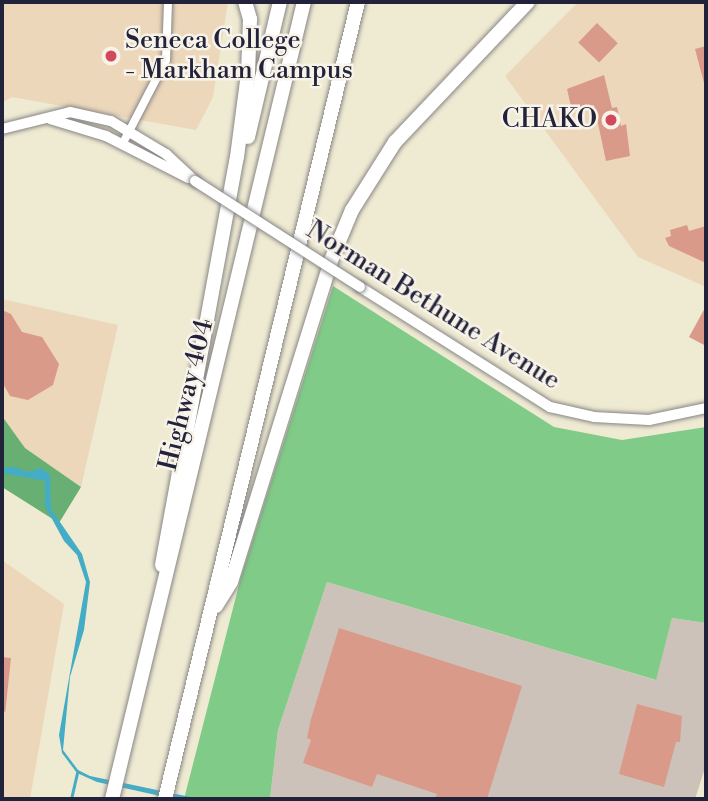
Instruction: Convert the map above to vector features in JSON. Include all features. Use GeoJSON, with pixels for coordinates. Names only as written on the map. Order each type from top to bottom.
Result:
{"type":"FeatureCollection","features":[{"type":"Feature","properties":{"kind":"highway"},"geometry":{"type":"LineString","coordinates":[[145,670],[181,449],[220,252],[248,74],[250,19],[245,2]]}},
{"type":"Feature","properties":{"kind":"highway"},"geometry":{"type":"LineString","coordinates":[[220,252],[280,2]]}},
{"type":"Feature","properties":{"kind":"highway","name":"Highway 404"},"geometry":{"type":"LineString","coordinates":[[112,799],[304,2]]}},
{"type":"Feature","properties":{"kind":"highway"},"geometry":{"type":"LineString","coordinates":[[166,799],[358,2]]}},
{"type":"Feature","properties":{"kind":"highway"},"geometry":{"type":"LineString","coordinates":[[210,615],[231,582],[332,258],[352,210],[395,142],[528,2]]}},
{"type":"Feature","properties":{"kind":"street"},"geometry":{"type":"LineString","coordinates":[[123,143],[166,60],[168,2]]}},
{"type":"Feature","properties":{"kind":"street","name":"Norman Bethune Avenue"},"geometry":{"type":"LineString","coordinates":[[2,129],[70,112],[129,130],[166,154],[195,181]]}},
{"type":"Feature","properties":{"kind":"street","name":"Norman Bethune Avenue"},"geometry":{"type":"LineString","coordinates":[[50,119],[123,143],[195,181],[550,407],[594,417],[649,420],[706,408]]}},
{"type":"Feature","properties":{"kind":"shaded area","name":"Seneca College - Markham Campus"},"geometry":{"type":"Polygon","coordinates":[[[2,2],[228,2],[213,97],[196,130],[12,97],[2,103],[2,2]]]}},
{"type":"Feature","properties":{"kind":"shaded area"},"geometry":{"type":"Polygon","coordinates":[[[578,2],[706,2],[706,287],[638,257],[505,76],[578,2]]]}},
{"type":"Feature","properties":{"kind":"shaded area"},"geometry":{"type":"Polygon","coordinates":[[[2,299],[118,325],[81,487],[25,448],[2,416],[2,299]]]}},
{"type":"Feature","properties":{"kind":"shaded area"},"geometry":{"type":"Polygon","coordinates":[[[2,560],[64,604],[30,799],[2,799],[2,560]]]}},
{"type":"Feature","properties":{"kind":"shaded area"},"geometry":{"type":"Polygon","coordinates":[[[327,582],[655,680],[672,618],[706,623],[706,765],[695,799],[270,799],[278,730],[327,582]]]}},
{"type":"Feature","properties":{"kind":"green space"},"geometry":{"type":"Polygon","coordinates":[[[333,286],[554,427],[622,440],[706,427],[706,623],[672,618],[656,680],[327,582],[278,730],[270,799],[184,799],[241,577],[333,286]]]}},
{"type":"Feature","properties":{"kind":"green space"},"geometry":{"type":"Polygon","coordinates":[[[2,416],[25,448],[81,487],[59,523],[2,487],[2,416]]]}},
{"type":"Feature","properties":{"kind":"water"},"geometry":{"type":"Polygon","coordinates":[[[15,467],[27,472],[42,468],[50,475],[51,509],[82,554],[90,582],[84,630],[70,677],[63,750],[78,770],[90,776],[200,799],[174,799],[97,782],[77,773],[62,753],[59,735],[86,582],[77,555],[64,541],[45,506],[45,481],[2,473],[2,468],[15,467]]]}},
{"type":"Feature","properties":{"kind":"building"},"geometry":{"type":"Polygon","coordinates":[[[597,23],[618,43],[599,63],[578,42],[597,23]]]}},
{"type":"Feature","properties":{"kind":"building"},"geometry":{"type":"Polygon","coordinates":[[[706,46],[706,83],[704,83],[695,49],[706,46]]]}},
{"type":"Feature","properties":{"kind":"building"},"geometry":{"type":"Polygon","coordinates":[[[604,75],[612,108],[617,107],[621,126],[626,124],[630,156],[606,161],[594,105],[572,111],[567,89],[604,75]]]}},
{"type":"Feature","properties":{"kind":"building"},"geometry":{"type":"Polygon","coordinates":[[[687,225],[689,231],[706,226],[706,263],[669,246],[665,238],[671,236],[670,230],[687,225]]]}},
{"type":"Feature","properties":{"kind":"building"},"geometry":{"type":"Polygon","coordinates":[[[706,306],[706,346],[689,337],[706,306]]]}},
{"type":"Feature","properties":{"kind":"building"},"geometry":{"type":"Polygon","coordinates":[[[2,310],[11,314],[22,332],[42,337],[59,364],[53,385],[28,400],[10,396],[2,382],[2,310]]]}},
{"type":"Feature","properties":{"kind":"building"},"geometry":{"type":"Polygon","coordinates":[[[339,628],[522,686],[487,799],[435,799],[437,794],[377,774],[372,787],[303,763],[311,740],[307,738],[311,719],[339,628]]]}},
{"type":"Feature","properties":{"kind":"building"},"geometry":{"type":"Polygon","coordinates":[[[2,657],[11,658],[5,712],[2,711],[2,657]]]}},
{"type":"Feature","properties":{"kind":"building"},"geometry":{"type":"Polygon","coordinates":[[[637,704],[682,716],[680,742],[676,742],[664,787],[619,774],[637,704]]]}},
{"type":"Feature","properties":{"kind":"waterway"},"geometry":{"type":"LineString","coordinates":[[71,799],[77,773]]}},
{"type":"Feature","properties":{"kind":"place","name":"Seneca College - Markham Campus"},"geometry":{"type":"Point","coordinates":[111,56]}},
{"type":"Feature","properties":{"kind":"place","name":"CHAKO"},"geometry":{"type":"Point","coordinates":[611,120]}}]}
